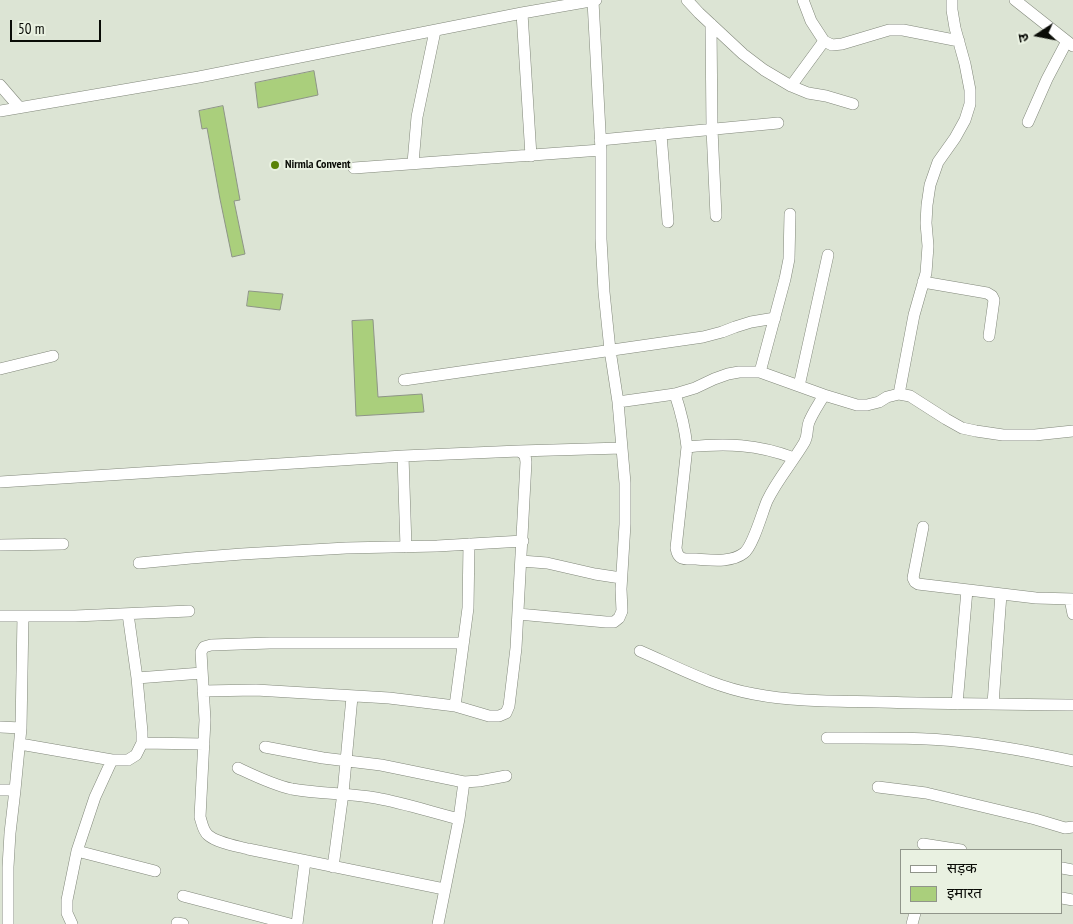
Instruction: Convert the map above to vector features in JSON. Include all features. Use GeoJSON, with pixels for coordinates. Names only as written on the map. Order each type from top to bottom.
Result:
{"type":"FeatureCollection","features":[{"type":"Feature","properties":{"kind":"street"},"geometry":{"type":"LineString","coordinates":[[0,111],[198,77],[595,0],[604,292],[618,402],[625,483],[621,578],[622,611],[620,618],[614,622],[518,614]]}},
{"type":"Feature","properties":{"kind":"street"},"geometry":{"type":"LineString","coordinates":[[686,0],[743,54],[764,70],[791,86],[808,93],[854,104]]}},
{"type":"Feature","properties":{"kind":"street"},"geometry":{"type":"LineString","coordinates":[[803,0],[811,21],[824,41],[832,45],[842,44],[889,30],[903,30],[959,42]]}},
{"type":"Feature","properties":{"kind":"street"},"geometry":{"type":"LineString","coordinates":[[899,394],[914,315],[926,273],[928,246],[926,223],[930,185],[938,162],[965,120],[970,104],[966,64],[952,10],[952,0]]}},
{"type":"Feature","properties":{"kind":"street"},"geometry":{"type":"LineString","coordinates":[[1016,0],[1070,43],[1047,79],[1028,122]]}},
{"type":"Feature","properties":{"kind":"street"},"geometry":{"type":"LineString","coordinates":[[522,13],[530,156]]}},
{"type":"Feature","properties":{"kind":"street"},"geometry":{"type":"LineString","coordinates":[[711,24],[712,130],[716,216]]}},
{"type":"Feature","properties":{"kind":"street"},"geometry":{"type":"LineString","coordinates":[[413,163],[417,117],[435,31]]}},
{"type":"Feature","properties":{"kind":"street"},"geometry":{"type":"LineString","coordinates":[[791,86],[824,41]]}},
{"type":"Feature","properties":{"kind":"street"},"geometry":{"type":"LineString","coordinates":[[0,85],[19,107]]}},
{"type":"Feature","properties":{"kind":"street"},"geometry":{"type":"LineString","coordinates":[[354,168],[530,156],[661,134],[778,122]]}},
{"type":"Feature","properties":{"kind":"street"},"geometry":{"type":"LineString","coordinates":[[661,134],[668,222]]}},
{"type":"Feature","properties":{"kind":"street"},"geometry":{"type":"LineString","coordinates":[[760,372],[789,259],[790,214]]}},
{"type":"Feature","properties":{"kind":"street"},"geometry":{"type":"LineString","coordinates":[[799,386],[828,255]]}},
{"type":"Feature","properties":{"kind":"street"},"geometry":{"type":"LineString","coordinates":[[924,282],[987,293],[992,296],[994,300],[989,336]]}},
{"type":"Feature","properties":{"kind":"street"},"geometry":{"type":"LineString","coordinates":[[404,380],[703,336],[751,322],[775,318]]}},
{"type":"Feature","properties":{"kind":"street"},"geometry":{"type":"LineString","coordinates":[[0,369],[53,356]]}},
{"type":"Feature","properties":{"kind":"street"},"geometry":{"type":"LineString","coordinates":[[618,402],[675,394],[728,374],[760,372],[857,405],[880,402],[887,397],[899,394],[910,396],[962,428],[976,431],[1003,435],[1073,431]]}},
{"type":"Feature","properties":{"kind":"street"},"geometry":{"type":"LineString","coordinates":[[675,394],[681,413],[687,447],[676,548],[680,558],[685,559],[726,559],[737,557],[745,552],[750,546],[774,488],[805,442],[808,423],[824,395]]}},
{"type":"Feature","properties":{"kind":"street"},"geometry":{"type":"LineString","coordinates":[[687,447],[734,444],[780,452],[794,458]]}},
{"type":"Feature","properties":{"kind":"street"},"geometry":{"type":"LineString","coordinates":[[0,482],[403,456],[622,448]]}},
{"type":"Feature","properties":{"kind":"street"},"geometry":{"type":"LineString","coordinates":[[203,691],[256,690],[389,698],[455,706],[488,716],[499,716],[506,713],[509,706],[516,648],[526,462],[525,455],[519,451]]}},
{"type":"Feature","properties":{"kind":"street"},"geometry":{"type":"LineString","coordinates":[[403,456],[406,547]]}},
{"type":"Feature","properties":{"kind":"street"},"geometry":{"type":"LineString","coordinates":[[923,527],[913,578],[918,584],[1036,598],[1072,599],[1073,614]]}},
{"type":"Feature","properties":{"kind":"street"},"geometry":{"type":"LineString","coordinates":[[139,563],[242,554],[346,548],[522,541]]}},
{"type":"Feature","properties":{"kind":"street"},"geometry":{"type":"LineString","coordinates":[[0,545],[63,544]]}},
{"type":"Feature","properties":{"kind":"street"},"geometry":{"type":"LineString","coordinates":[[455,706],[468,608],[469,544]]}},
{"type":"Feature","properties":{"kind":"street"},"geometry":{"type":"LineString","coordinates":[[521,561],[547,563],[621,578]]}},
{"type":"Feature","properties":{"kind":"street"},"geometry":{"type":"LineString","coordinates":[[957,704],[967,590]]}},
{"type":"Feature","properties":{"kind":"street"},"geometry":{"type":"LineString","coordinates":[[993,704],[1001,594]]}},
{"type":"Feature","properties":{"kind":"street"},"geometry":{"type":"LineString","coordinates":[[0,616],[75,616],[189,611]]}},
{"type":"Feature","properties":{"kind":"street"},"geometry":{"type":"LineString","coordinates":[[20,744],[112,760],[128,760],[136,755],[142,743],[141,712],[128,614]]}},
{"type":"Feature","properties":{"kind":"street"},"geometry":{"type":"LineString","coordinates":[[8,924],[4,867],[10,833],[20,744],[23,616]]}},
{"type":"Feature","properties":{"kind":"street"},"geometry":{"type":"LineString","coordinates":[[444,889],[305,861],[218,841],[208,835],[202,826],[200,816],[205,720],[201,652],[204,647],[211,645],[270,643],[464,643]]}},
{"type":"Feature","properties":{"kind":"street"},"geometry":{"type":"LineString","coordinates":[[640,651],[714,684],[753,694],[791,699],[1073,705]]}},
{"type":"Feature","properties":{"kind":"street"},"geometry":{"type":"LineString","coordinates":[[137,678],[202,673]]}},
{"type":"Feature","properties":{"kind":"street"},"geometry":{"type":"LineString","coordinates":[[333,867],[347,760],[352,697]]}},
{"type":"Feature","properties":{"kind":"street"},"geometry":{"type":"LineString","coordinates":[[0,728],[21,728]]}},
{"type":"Feature","properties":{"kind":"street"},"geometry":{"type":"LineString","coordinates":[[827,738],[934,739],[964,742],[1073,761]]}},
{"type":"Feature","properties":{"kind":"street"},"geometry":{"type":"LineString","coordinates":[[142,743],[204,744]]}},
{"type":"Feature","properties":{"kind":"street"},"geometry":{"type":"LineString","coordinates":[[265,747],[323,758],[408,770],[464,782],[506,776]]}},
{"type":"Feature","properties":{"kind":"street"},"geometry":{"type":"LineString","coordinates":[[72,924],[67,913],[67,900],[77,851],[95,797],[112,760]]}},
{"type":"Feature","properties":{"kind":"street"},"geometry":{"type":"LineString","coordinates":[[238,768],[292,789],[376,798],[459,819]]}},
{"type":"Feature","properties":{"kind":"street"},"geometry":{"type":"LineString","coordinates":[[438,924],[459,819],[464,782]]}},
{"type":"Feature","properties":{"kind":"street"},"geometry":{"type":"LineString","coordinates":[[878,787],[926,793],[1065,828],[1073,827]]}},
{"type":"Feature","properties":{"kind":"street"},"geometry":{"type":"LineString","coordinates":[[0,790],[15,790]]}},
{"type":"Feature","properties":{"kind":"street"},"geometry":{"type":"LineString","coordinates":[[923,844],[955,849]]}},
{"type":"Feature","properties":{"kind":"street"},"geometry":{"type":"LineString","coordinates":[[77,851],[155,871]]}},
{"type":"Feature","properties":{"kind":"street"},"geometry":{"type":"LineString","coordinates":[[297,924],[305,861]]}},
{"type":"Feature","properties":{"kind":"street"},"geometry":{"type":"LineString","coordinates":[[183,896],[290,924]]}},
{"type":"Feature","properties":{"kind":"building"},"geometry":{"type":"Polygon","coordinates":[[[314,71],[318,95],[258,108],[255,83],[314,71]]]}},
{"type":"Feature","properties":{"kind":"building"},"geometry":{"type":"Polygon","coordinates":[[[223,106],[240,200],[234,201],[245,254],[232,257],[207,128],[202,129],[199,111],[223,106]]]}},
{"type":"Feature","properties":{"kind":"building"},"geometry":{"type":"Polygon","coordinates":[[[249,291],[283,294],[280,310],[247,306],[249,291]]]}},
{"type":"Feature","properties":{"kind":"building"},"geometry":{"type":"Polygon","coordinates":[[[373,320],[378,397],[422,394],[424,412],[356,416],[352,321],[373,320]]]}},
{"type":"Feature","properties":{"kind":"place","name":"Nirmla Convent"},"geometry":{"type":"Point","coordinates":[275,165]}}]}
